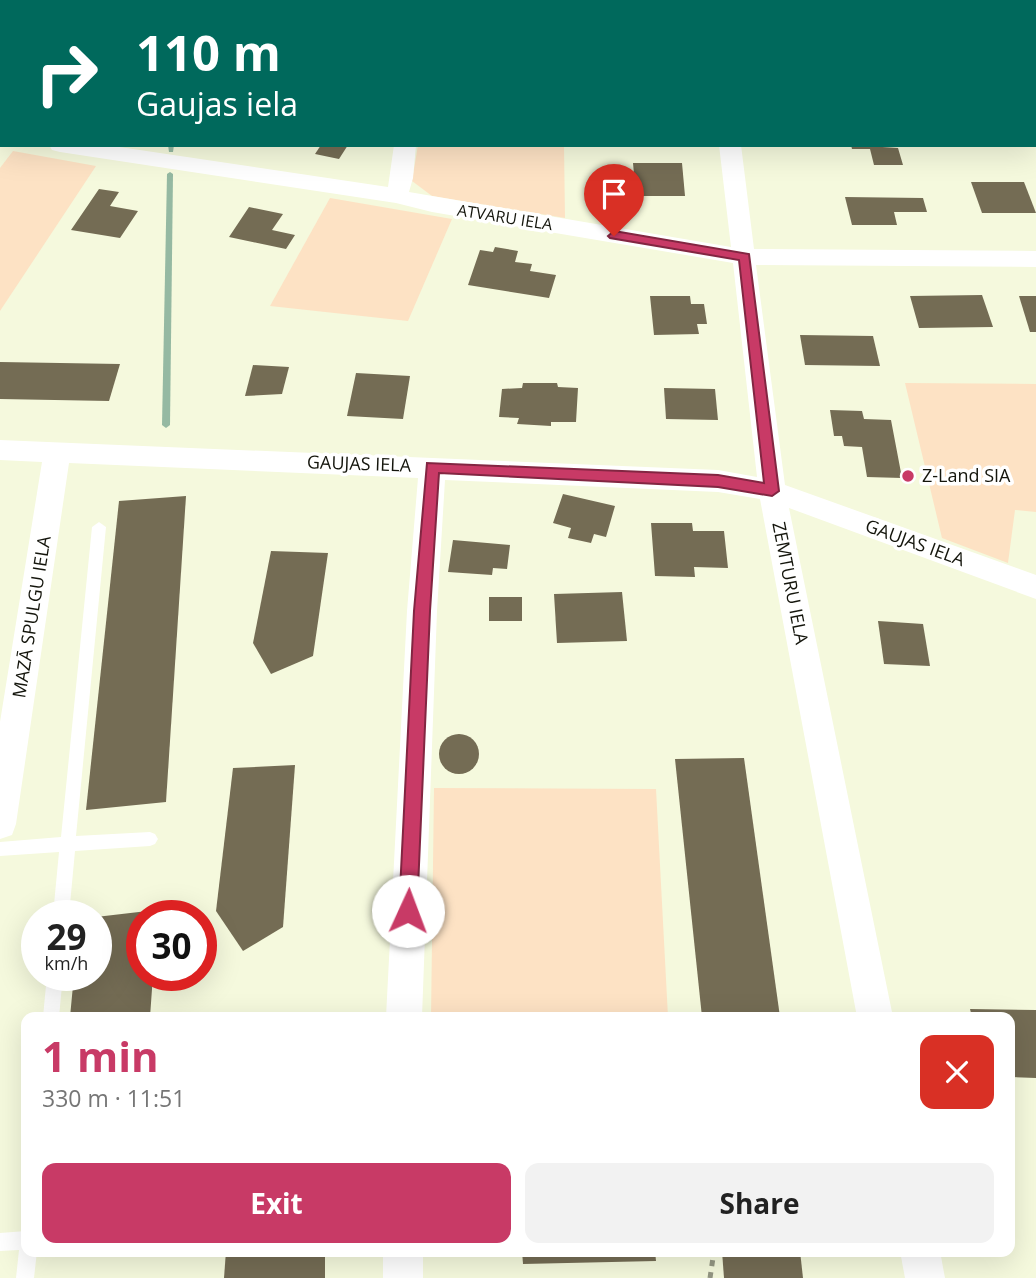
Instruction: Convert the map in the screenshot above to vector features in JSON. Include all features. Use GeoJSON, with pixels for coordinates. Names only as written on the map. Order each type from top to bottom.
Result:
{"type":"FeatureCollection","features":[{"type":"Feature","properties":{"kind":"street","name":"ATVARU IELA"},"geometry":{"type":"LineString","coordinates":[[73,147],[396,196],[432,205],[744,257],[1036,259]]}},
{"type":"Feature","properties":{"kind":"street"},"geometry":{"type":"LineString","coordinates":[[396,196],[402,178],[405,147]]}},
{"type":"Feature","properties":{"kind":"street","name":"ZEMTURU IELA"},"geometry":{"type":"LineString","coordinates":[[730,147],[772,491],[874,1012]]}},
{"type":"Feature","properties":{"kind":"street","name":"GAUJAS IELA"},"geometry":{"type":"LineString","coordinates":[[0,450],[718,481],[772,491],[1036,587]]}},
{"type":"Feature","properties":{"kind":"street","name":"MAZĀ SPULGU IELA"},"geometry":{"type":"LineString","coordinates":[[0,824],[57,451]]}},
{"type":"Feature","properties":{"kind":"street"},"geometry":{"type":"LineString","coordinates":[[404,1012],[421,624],[432,467]]}},
{"type":"Feature","properties":{"kind":"street"},"geometry":{"type":"LineString","coordinates":[[403,1257],[403,1278]]}},
{"type":"Feature","properties":{"kind":"street"},"geometry":{"type":"LineString","coordinates":[[921,1257],[925,1278]]}},
{"type":"Feature","properties":{"kind":"lane"},"geometry":{"type":"LineString","coordinates":[[62,900],[99,527]]}},
{"type":"Feature","properties":{"kind":"lane"},"geometry":{"type":"LineString","coordinates":[[0,849],[150,839]]}},
{"type":"Feature","properties":{"kind":"lane"},"geometry":{"type":"LineString","coordinates":[[51,1012],[53,991]]}},
{"type":"Feature","properties":{"kind":"lane"},"geometry":{"type":"LineString","coordinates":[[0,1242],[21,1240]]}},
{"type":"Feature","properties":{"kind":"lane"},"geometry":{"type":"LineString","coordinates":[[25,1278],[27,1257]]}},
{"type":"Feature","properties":{"kind":"path"},"geometry":{"type":"LineString","coordinates":[[710,1278],[713,1257]]}},
{"type":"Feature","properties":{"kind":"shaded area"},"geometry":{"type":"Polygon","coordinates":[[[418,147],[564,147],[565,218],[432,196],[412,181],[418,147]]]}},
{"type":"Feature","properties":{"kind":"shaded area"},"geometry":{"type":"Polygon","coordinates":[[[13,151],[96,166],[0,311],[0,168],[13,151]]]}},
{"type":"Feature","properties":{"kind":"shaded area"},"geometry":{"type":"Polygon","coordinates":[[[330,198],[452,219],[408,321],[270,306],[330,198]]]}},
{"type":"Feature","properties":{"kind":"shaded area"},"geometry":{"type":"Polygon","coordinates":[[[905,383],[1036,384],[1036,512],[1015,510],[1008,563],[942,538],[905,383]]]}},
{"type":"Feature","properties":{"kind":"shaded area"},"geometry":{"type":"Polygon","coordinates":[[[434,788],[656,789],[668,1012],[431,1012],[434,788]]]}},
{"type":"Feature","properties":{"kind":"building"},"geometry":{"type":"Polygon","coordinates":[[[320,147],[347,147],[339,159],[315,154],[320,147]]]}},
{"type":"Feature","properties":{"kind":"building"},"geometry":{"type":"Polygon","coordinates":[[[898,148],[903,165],[874,165],[870,149],[852,149],[898,148]]]}},
{"type":"Feature","properties":{"kind":"building"},"geometry":{"type":"Polygon","coordinates":[[[633,163],[682,163],[685,196],[636,196],[633,163]]]}},
{"type":"Feature","properties":{"kind":"building"},"geometry":{"type":"Polygon","coordinates":[[[971,182],[1024,182],[1036,213],[982,213],[971,182]]]}},
{"type":"Feature","properties":{"kind":"building"},"geometry":{"type":"Polygon","coordinates":[[[99,189],[119,192],[110,206],[138,211],[120,238],[71,230],[99,189]]]}},
{"type":"Feature","properties":{"kind":"building"},"geometry":{"type":"Polygon","coordinates":[[[845,197],[923,198],[927,212],[894,212],[897,225],[852,225],[845,197]]]}},
{"type":"Feature","properties":{"kind":"building"},"geometry":{"type":"Polygon","coordinates":[[[249,207],[283,214],[272,230],[295,235],[286,249],[229,237],[249,207]]]}},
{"type":"Feature","properties":{"kind":"building"},"geometry":{"type":"Polygon","coordinates":[[[495,247],[518,251],[515,262],[532,264],[530,271],[556,275],[549,298],[468,285],[480,250],[493,252],[495,247]]]}},
{"type":"Feature","properties":{"kind":"building"},"geometry":{"type":"Polygon","coordinates":[[[982,295],[993,327],[919,328],[910,296],[982,295]]]}},
{"type":"Feature","properties":{"kind":"building"},"geometry":{"type":"Polygon","coordinates":[[[650,296],[690,296],[691,304],[704,304],[707,324],[697,324],[699,334],[654,335],[650,296]]]}},
{"type":"Feature","properties":{"kind":"building"},"geometry":{"type":"Polygon","coordinates":[[[1019,296],[1036,296],[1036,332],[1030,332],[1019,296]]]}},
{"type":"Feature","properties":{"kind":"building"},"geometry":{"type":"Polygon","coordinates":[[[800,335],[873,336],[880,366],[805,365],[800,335]]]}},
{"type":"Feature","properties":{"kind":"building"},"geometry":{"type":"Polygon","coordinates":[[[0,362],[120,364],[109,401],[0,399],[0,362]]]}},
{"type":"Feature","properties":{"kind":"building"},"geometry":{"type":"Polygon","coordinates":[[[253,365],[289,367],[282,394],[245,396],[253,365]]]}},
{"type":"Feature","properties":{"kind":"building"},"geometry":{"type":"Polygon","coordinates":[[[356,373],[410,376],[403,419],[347,416],[356,373]]]}},
{"type":"Feature","properties":{"kind":"building"},"geometry":{"type":"Polygon","coordinates":[[[523,383],[557,383],[558,387],[578,388],[576,422],[551,422],[551,426],[517,424],[519,418],[499,417],[502,389],[522,388],[523,383]]]}},
{"type":"Feature","properties":{"kind":"building"},"geometry":{"type":"Polygon","coordinates":[[[664,388],[715,389],[718,420],[666,419],[664,388]]]}},
{"type":"Feature","properties":{"kind":"building"},"geometry":{"type":"Polygon","coordinates":[[[830,410],[862,411],[864,419],[891,420],[902,478],[867,477],[862,447],[844,446],[842,436],[834,436],[830,410]]]}},
{"type":"Feature","properties":{"kind":"building"},"geometry":{"type":"Polygon","coordinates":[[[563,494],[615,506],[606,537],[594,534],[591,543],[568,538],[571,528],[553,523],[563,494]]]}},
{"type":"Feature","properties":{"kind":"building"},"geometry":{"type":"Polygon","coordinates":[[[186,496],[166,802],[86,810],[119,501],[186,496]]]}},
{"type":"Feature","properties":{"kind":"building"},"geometry":{"type":"Polygon","coordinates":[[[651,523],[692,523],[693,531],[724,531],[728,568],[694,567],[695,577],[655,576],[651,523]]]}},
{"type":"Feature","properties":{"kind":"building"},"geometry":{"type":"Polygon","coordinates":[[[453,540],[510,545],[507,569],[493,568],[492,575],[448,572],[453,540]]]}},
{"type":"Feature","properties":{"kind":"building"},"geometry":{"type":"Polygon","coordinates":[[[271,551],[328,553],[313,656],[271,674],[253,643],[271,551]]]}},
{"type":"Feature","properties":{"kind":"building"},"geometry":{"type":"Polygon","coordinates":[[[622,592],[627,641],[557,643],[554,594],[622,592]]]}},
{"type":"Feature","properties":{"kind":"building"},"geometry":{"type":"Polygon","coordinates":[[[489,597],[522,597],[522,621],[489,621],[489,597]]]}},
{"type":"Feature","properties":{"kind":"building"},"geometry":{"type":"Polygon","coordinates":[[[878,621],[923,624],[930,666],[884,664],[878,621]]]}},
{"type":"Feature","properties":{"kind":"building"},"geometry":{"type":"Polygon","coordinates":[[[459,734],[473,740],[479,754],[473,768],[459,774],[445,768],[439,754],[445,740],[459,734]]]}},
{"type":"Feature","properties":{"kind":"building"},"geometry":{"type":"Polygon","coordinates":[[[744,758],[779,1012],[701,1012],[675,759],[744,758]]]}},
{"type":"Feature","properties":{"kind":"building"},"geometry":{"type":"Polygon","coordinates":[[[295,765],[283,927],[243,951],[217,912],[233,768],[295,765]]]}},
{"type":"Feature","properties":{"kind":"building"},"geometry":{"type":"Polygon","coordinates":[[[126,914],[126,991],[152,991],[150,1012],[70,1012],[72,991],[112,991],[112,915],[126,914]]]}},
{"type":"Feature","properties":{"kind":"building"},"geometry":{"type":"Polygon","coordinates":[[[970,1009],[1036,1010],[1036,1078],[1015,1077],[1015,1012],[971,1012],[970,1009]]]}},
{"type":"Feature","properties":{"kind":"building"},"geometry":{"type":"Polygon","coordinates":[[[226,1257],[325,1257],[325,1278],[224,1278],[226,1257]]]}},
{"type":"Feature","properties":{"kind":"building"},"geometry":{"type":"Polygon","coordinates":[[[522,1257],[656,1257],[656,1261],[523,1264],[522,1257]]]}},
{"type":"Feature","properties":{"kind":"building"},"geometry":{"type":"Polygon","coordinates":[[[722,1257],[801,1257],[803,1278],[724,1278],[722,1257]]]}},
{"type":"Feature","properties":{"kind":"waterway"},"geometry":{"type":"LineString","coordinates":[[166,425],[170,174]]}},
{"type":"Feature","properties":{"kind":"place","name":"Z-Land SIA"},"geometry":{"type":"Point","coordinates":[908,476]}},
{"type":"Feature","properties":{"kind":"route"},"geometry":{"type":"LineString","coordinates":[[408,911],[422,611],[432,467],[718,481],[772,491],[744,257],[614,236]]}}]}
